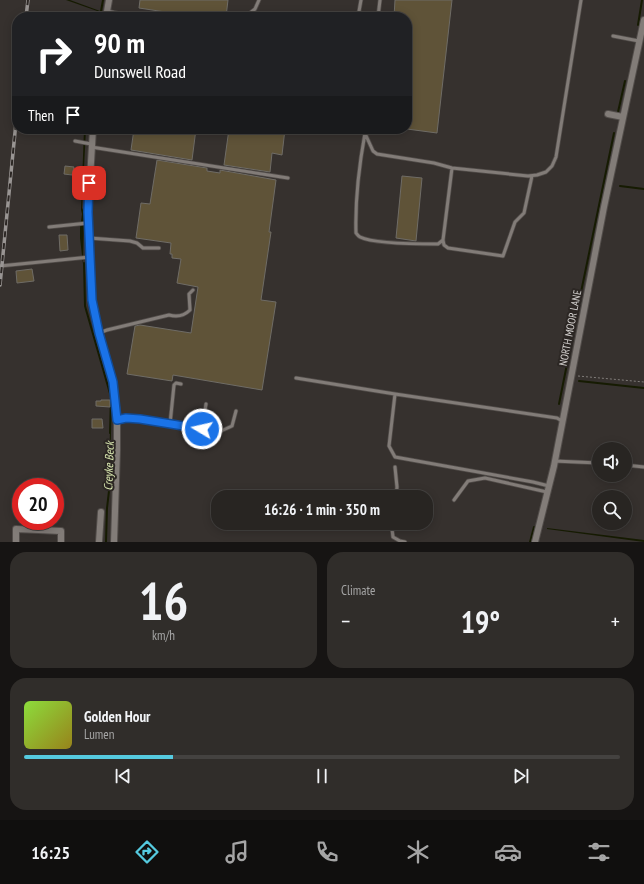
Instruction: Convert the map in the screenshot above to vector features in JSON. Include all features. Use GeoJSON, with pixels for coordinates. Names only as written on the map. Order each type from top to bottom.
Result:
{"type":"FeatureCollection","features":[{"type":"Feature","properties":{"kind":"street"},"geometry":{"type":"LineString","coordinates":[[107,12],[109,0]]}},
{"type":"Feature","properties":{"kind":"street","name":"NORTH MOOR LANE"},"geometry":{"type":"LineString","coordinates":[[535,542],[554,461],[644,20]]}},
{"type":"Feature","properties":{"kind":"street"},"geometry":{"type":"LineString","coordinates":[[608,114],[623,117]]}},
{"type":"Feature","properties":{"kind":"street"},"geometry":{"type":"LineString","coordinates":[[92,134],[90,144],[86,223],[89,238],[88,257],[92,300],[99,333],[113,382],[117,420],[114,542]]}},
{"type":"Feature","properties":{"kind":"street"},"geometry":{"type":"LineString","coordinates":[[100,542],[101,512]]}},
{"type":"Feature","properties":{"kind":"street"},"geometry":{"type":"LineString","coordinates":[[16,542],[16,529],[61,531],[61,542]]}},
{"type":"Feature","properties":{"kind":"lane"},"geometry":{"type":"LineString","coordinates":[[251,12],[255,9],[259,0]]}},
{"type":"Feature","properties":{"kind":"lane"},"geometry":{"type":"LineString","coordinates":[[359,12],[361,0]]}},
{"type":"Feature","properties":{"kind":"lane"},"geometry":{"type":"LineString","coordinates":[[379,12],[380,0]]}},
{"type":"Feature","properties":{"kind":"lane"},"geometry":{"type":"LineString","coordinates":[[365,134],[373,151],[377,154],[434,163],[452,168],[532,176],[546,172],[552,166],[556,157],[581,0]]}},
{"type":"Feature","properties":{"kind":"lane"},"geometry":{"type":"LineString","coordinates":[[613,36],[641,40]]}},
{"type":"Feature","properties":{"kind":"lane"},"geometry":{"type":"LineString","coordinates":[[365,134],[361,153],[357,194],[356,233],[360,237],[372,240],[415,244],[438,244],[443,240]]}},
{"type":"Feature","properties":{"kind":"lane"},"geometry":{"type":"LineString","coordinates":[[75,141],[288,178]]}},
{"type":"Feature","properties":{"kind":"lane"},"geometry":{"type":"LineString","coordinates":[[452,168],[443,240],[444,245],[448,248],[503,256],[515,222],[524,213],[532,176]]}},
{"type":"Feature","properties":{"kind":"lane"},"geometry":{"type":"LineString","coordinates":[[49,227],[86,223]]}},
{"type":"Feature","properties":{"kind":"lane"},"geometry":{"type":"LineString","coordinates":[[89,238],[130,241],[143,248],[159,248]]}},
{"type":"Feature","properties":{"kind":"lane"},"geometry":{"type":"LineString","coordinates":[[0,266],[88,257]]}},
{"type":"Feature","properties":{"kind":"lane"},"geometry":{"type":"LineString","coordinates":[[99,333],[169,315],[176,316],[187,312],[190,310],[189,294],[193,290]]}},
{"type":"Feature","properties":{"kind":"lane"},"geometry":{"type":"LineString","coordinates":[[296,378],[557,418],[562,421]]}},
{"type":"Feature","properties":{"kind":"lane"},"geometry":{"type":"LineString","coordinates":[[170,424],[174,385],[181,384]]}},
{"type":"Feature","properties":{"kind":"lane"},"geometry":{"type":"LineString","coordinates":[[395,394],[389,446],[395,457],[533,482],[548,489]]}},
{"type":"Feature","properties":{"kind":"lane"},"geometry":{"type":"LineString","coordinates":[[202,429],[206,404]]}},
{"type":"Feature","properties":{"kind":"lane"},"geometry":{"type":"LineString","coordinates":[[117,420],[126,418],[221,431],[232,426],[236,411]]}},
{"type":"Feature","properties":{"kind":"lane"},"geometry":{"type":"LineString","coordinates":[[554,461],[592,463]]}},
{"type":"Feature","properties":{"kind":"lane"},"geometry":{"type":"LineString","coordinates":[[632,466],[644,467]]}},
{"type":"Feature","properties":{"kind":"lane"},"geometry":{"type":"LineString","coordinates":[[395,467],[397,490]]}},
{"type":"Feature","properties":{"kind":"lane"},"geometry":{"type":"LineString","coordinates":[[454,500],[468,481],[485,478],[548,489]]}},
{"type":"Feature","properties":{"kind":"lane"},"geometry":{"type":"LineString","coordinates":[[392,530],[393,537],[404,542]]}},
{"type":"Feature","properties":{"kind":"path"},"geometry":{"type":"LineString","coordinates":[[571,376],[587,376],[644,382]]}},
{"type":"Feature","properties":{"kind":"water"},"geometry":{"type":"Polygon","coordinates":[[[66,0],[70,0],[100,11],[102,0],[104,0],[102,12],[66,0]]]}},
{"type":"Feature","properties":{"kind":"water"},"geometry":{"type":"Polygon","coordinates":[[[84,134],[86,134],[82,208],[84,212],[83,264],[80,238],[84,134]]]}},
{"type":"Feature","properties":{"kind":"water"},"geometry":{"type":"Polygon","coordinates":[[[110,431],[110,491],[107,542],[105,542],[108,491],[110,431]]]}},
{"type":"Feature","properties":{"kind":"water"},"geometry":{"type":"Polygon","coordinates":[[[547,529],[644,540],[644,542],[547,529]]]}},
{"type":"Feature","properties":{"kind":"building"},"geometry":{"type":"Polygon","coordinates":[[[140,0],[228,0],[227,12],[165,12],[139,8],[140,0]]]}},
{"type":"Feature","properties":{"kind":"building"},"geometry":{"type":"Polygon","coordinates":[[[395,0],[452,0],[437,133],[412,130],[412,12],[394,12],[395,0]]]}},
{"type":"Feature","properties":{"kind":"building"},"geometry":{"type":"Polygon","coordinates":[[[133,134],[195,134],[192,160],[131,150],[133,134]]]}},
{"type":"Feature","properties":{"kind":"building"},"geometry":{"type":"Polygon","coordinates":[[[228,134],[284,134],[282,155],[272,153],[270,172],[224,165],[228,134]]]}},
{"type":"Feature","properties":{"kind":"building"},"geometry":{"type":"Polygon","coordinates":[[[157,160],[207,168],[207,171],[220,173],[220,170],[276,180],[269,232],[271,232],[261,300],[276,302],[262,390],[173,375],[172,381],[127,374],[135,326],[140,325],[191,333],[198,287],[177,283],[181,259],[172,258],[172,254],[170,254],[171,243],[136,238],[141,203],[150,204],[157,160]]]}},
{"type":"Feature","properties":{"kind":"building"},"geometry":{"type":"Polygon","coordinates":[[[65,166],[74,167],[72,175],[64,174],[65,166]]]}},
{"type":"Feature","properties":{"kind":"building"},"geometry":{"type":"Polygon","coordinates":[[[402,176],[422,178],[416,241],[396,238],[402,176]]]}},
{"type":"Feature","properties":{"kind":"building"},"geometry":{"type":"Polygon","coordinates":[[[59,235],[67,235],[68,250],[60,251],[59,235]]]}},
{"type":"Feature","properties":{"kind":"building"},"geometry":{"type":"Polygon","coordinates":[[[32,269],[34,281],[17,283],[16,271],[32,269]]]}},
{"type":"Feature","properties":{"kind":"building"},"geometry":{"type":"Polygon","coordinates":[[[110,400],[110,407],[96,406],[96,401],[110,400]]]}},
{"type":"Feature","properties":{"kind":"building"},"geometry":{"type":"Polygon","coordinates":[[[92,419],[102,419],[103,428],[92,428],[92,419]]]}},
{"type":"Feature","properties":{"kind":"waterway"},"geometry":{"type":"LineString","coordinates":[[638,25],[642,0]]}},
{"type":"Feature","properties":{"kind":"waterway"},"geometry":{"type":"LineString","coordinates":[[618,112],[625,81]]}},
{"type":"Feature","properties":{"kind":"waterway"},"geometry":{"type":"LineString","coordinates":[[575,321],[614,133]]}},
{"type":"Feature","properties":{"kind":"waterway"},"geometry":{"type":"LineString","coordinates":[[620,186],[644,189]]}},
{"type":"Feature","properties":{"kind":"waterway","name":"Creyke Beck"},"geometry":{"type":"LineString","coordinates":[[84,263],[85,306],[111,397],[110,433]]}},
{"type":"Feature","properties":{"kind":"waterway"},"geometry":{"type":"LineString","coordinates":[[559,404],[570,349]]}},
{"type":"Feature","properties":{"kind":"waterway"},"geometry":{"type":"LineString","coordinates":[[579,381],[644,388]]}},
{"type":"Feature","properties":{"kind":"waterway"},"geometry":{"type":"LineString","coordinates":[[530,542],[534,527]]}},
{"type":"Feature","properties":{"kind":"railway"},"geometry":{"type":"LineString","coordinates":[[27,12],[28,0]]}},
{"type":"Feature","properties":{"kind":"railway"},"geometry":{"type":"LineString","coordinates":[[0,285],[15,134]]}},
{"type":"Feature","properties":{"kind":"route"},"geometry":{"type":"LineString","coordinates":[[89,183],[88,212],[92,300],[99,333],[113,382],[117,420],[126,418],[140,419],[202,429]]}}]}
